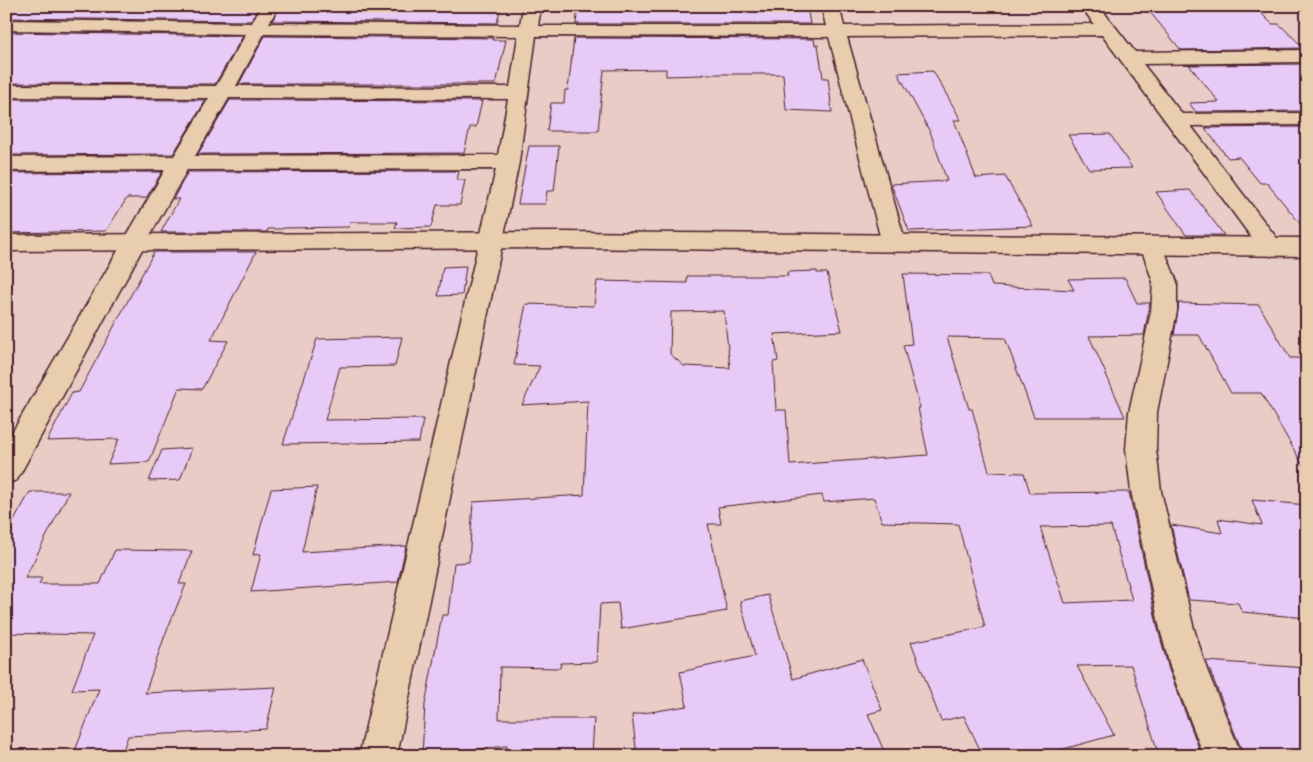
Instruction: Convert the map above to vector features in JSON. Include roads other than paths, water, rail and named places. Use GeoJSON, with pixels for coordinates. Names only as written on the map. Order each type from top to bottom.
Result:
{"type":"FeatureCollection","features":[{"type":"Feature","properties":{"kind":"street"},"geometry":{"type":"LineString","coordinates":[[6,471],[133,244],[222,93],[270,6]]}},
{"type":"Feature","properties":{"kind":"street"},"geometry":{"type":"LineString","coordinates":[[378,756],[508,162],[532,6]]}},
{"type":"Feature","properties":{"kind":"street"},"geometry":{"type":"LineString","coordinates":[[830,6],[894,244]]}},
{"type":"Feature","properties":{"kind":"street"},"geometry":{"type":"LineString","coordinates":[[1090,6],[1271,247]]}},
{"type":"Feature","properties":{"kind":"street"},"geometry":{"type":"LineString","coordinates":[[6,25],[527,32],[838,32],[1108,29]]}},
{"type":"Feature","properties":{"kind":"street"},"geometry":{"type":"LineString","coordinates":[[1130,58],[1307,56]]}},
{"type":"Feature","properties":{"kind":"street"},"geometry":{"type":"LineString","coordinates":[[6,91],[518,94]]}},
{"type":"Feature","properties":{"kind":"street"},"geometry":{"type":"LineString","coordinates":[[1177,120],[1307,119]]}},
{"type":"Feature","properties":{"kind":"street"},"geometry":{"type":"LineString","coordinates":[[6,164],[179,165],[508,162]]}},
{"type":"Feature","properties":{"kind":"street"},"geometry":{"type":"LineString","coordinates":[[6,243],[133,244],[491,241],[1307,247]]}},
{"type":"Feature","properties":{"kind":"street"},"geometry":{"type":"LineString","coordinates":[[1152,245],[1165,282],[1164,311],[1142,412],[1141,449],[1146,491],[1177,629],[1189,670],[1223,756]]}}]}
